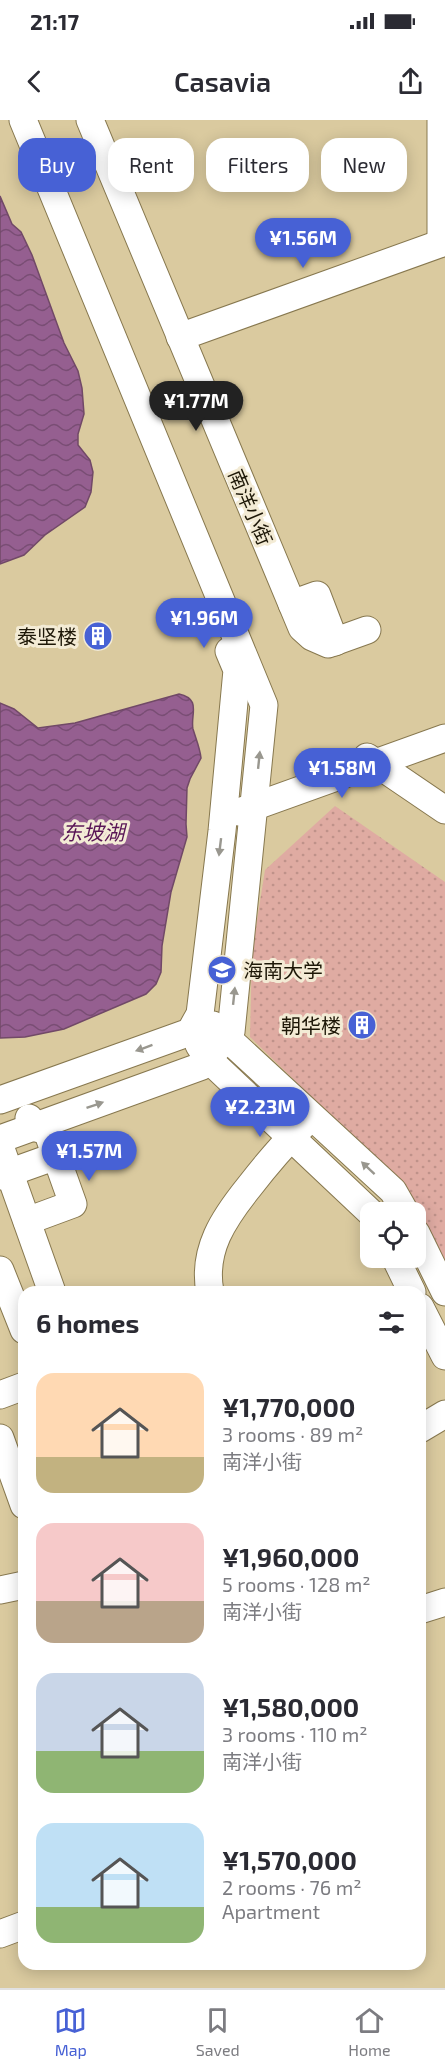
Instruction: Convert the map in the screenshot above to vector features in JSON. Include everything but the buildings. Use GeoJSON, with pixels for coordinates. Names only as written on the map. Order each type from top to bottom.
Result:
{"type":"FeatureCollection","features":[{"type":"Feature","properties":{"kind":"street"},"geometry":{"type":"LineString","coordinates":[[10,120],[237,670],[224,813],[195,1023],[208,1059],[360,1203]]}},
{"type":"Feature","properties":{"kind":"street"},"geometry":{"type":"LineString","coordinates":[[0,1139],[202,1066],[231,1032],[264,705],[23,120]]}},
{"type":"Feature","properties":{"kind":"street","name":"南洋小街"},"geometry":{"type":"LineString","coordinates":[[90,120],[302,628],[312,637],[328,644],[367,630]]}},
{"type":"Feature","properties":{"kind":"street"},"geometry":{"type":"LineString","coordinates":[[180,337],[443,242],[441,120]]}},
{"type":"Feature","properties":{"kind":"street"},"geometry":{"type":"LineString","coordinates":[[224,813],[376,758],[445,729]]}},
{"type":"Feature","properties":{"kind":"street"},"geometry":{"type":"LineString","coordinates":[[376,758],[445,738]]}},
{"type":"Feature","properties":{"kind":"street"},"geometry":{"type":"LineString","coordinates":[[376,758],[445,800]]}},
{"type":"Feature","properties":{"kind":"street"},"geometry":{"type":"LineString","coordinates":[[376,758],[445,810]]}},
{"type":"Feature","properties":{"kind":"street"},"geometry":{"type":"LineString","coordinates":[[27,1221],[73,1204],[47,1131],[33,1127],[10,1097],[195,1023],[227,1037],[393,1191],[399,1202]]}},
{"type":"Feature","properties":{"kind":"street"},"geometry":{"type":"LineString","coordinates":[[210,1286],[208,1264],[218,1231],[242,1195],[312,1115]]}},
{"type":"Feature","properties":{"kind":"street"},"geometry":{"type":"LineString","coordinates":[[0,1146],[5,1174],[27,1221],[50,1286]]}},
{"type":"Feature","properties":{"kind":"street"},"geometry":{"type":"LineString","coordinates":[[5,1174],[56,1156]]}},
{"type":"Feature","properties":{"kind":"street"},"geometry":{"type":"LineString","coordinates":[[426,1253],[445,1292]]}},
{"type":"Feature","properties":{"kind":"street"},"geometry":{"type":"LineString","coordinates":[[400,1268],[409,1286]]}},
{"type":"Feature","properties":{"kind":"street"},"geometry":{"type":"LineString","coordinates":[[0,1270],[18,1314]]}},
{"type":"Feature","properties":{"kind":"street"},"geometry":{"type":"LineString","coordinates":[[426,1319],[445,1356]]}},
{"type":"Feature","properties":{"kind":"street"},"geometry":{"type":"LineString","coordinates":[[0,1395],[18,1388]]}},
{"type":"Feature","properties":{"kind":"street"},"geometry":{"type":"LineString","coordinates":[[426,1425],[445,1414]]}},
{"type":"Feature","properties":{"kind":"street"},"geometry":{"type":"LineString","coordinates":[[0,1438],[18,1488]]}},
{"type":"Feature","properties":{"kind":"street"},"geometry":{"type":"LineString","coordinates":[[0,1590],[18,1586]]}},
{"type":"Feature","properties":{"kind":"street"},"geometry":{"type":"LineString","coordinates":[[426,1608],[445,1602]]}},
{"type":"Feature","properties":{"kind":"street"},"geometry":{"type":"LineString","coordinates":[[0,1934],[18,1927]]}},
{"type":"Feature","properties":{"kind":"shaded area"},"geometry":{"type":"Polygon","coordinates":[[[335,806],[445,882],[445,1265],[426,1231],[426,1202],[410,1202],[399,1182],[250,1037],[252,952],[265,870],[335,806]]]}},
{"type":"Feature","properties":{"kind":"water"},"geometry":{"type":"Polygon","coordinates":[[[0,196],[12,224],[21,232],[32,255],[64,343],[78,371],[84,414],[78,434],[78,445],[90,460],[93,472],[91,492],[85,507],[45,535],[24,555],[0,564],[0,196]]]}},
{"type":"Feature","properties":{"kind":"water","name":"东坡湖"},"geometry":{"type":"Polygon","coordinates":[[[179,694],[186,696],[193,704],[192,724],[201,758],[187,788],[187,837],[171,892],[162,946],[161,972],[156,984],[146,994],[64,1029],[25,1037],[0,1038],[0,703],[14,709],[38,728],[75,723],[179,694]]]}},
{"type":"Feature","properties":{"kind":"place","name":"泰坚楼"},"geometry":{"type":"Point","coordinates":[98,636]}},
{"type":"Feature","properties":{"kind":"place","name":"海南大学"},"geometry":{"type":"Point","coordinates":[222,970]}},
{"type":"Feature","properties":{"kind":"place","name":"朝华楼"},"geometry":{"type":"Point","coordinates":[362,1025]}}]}
